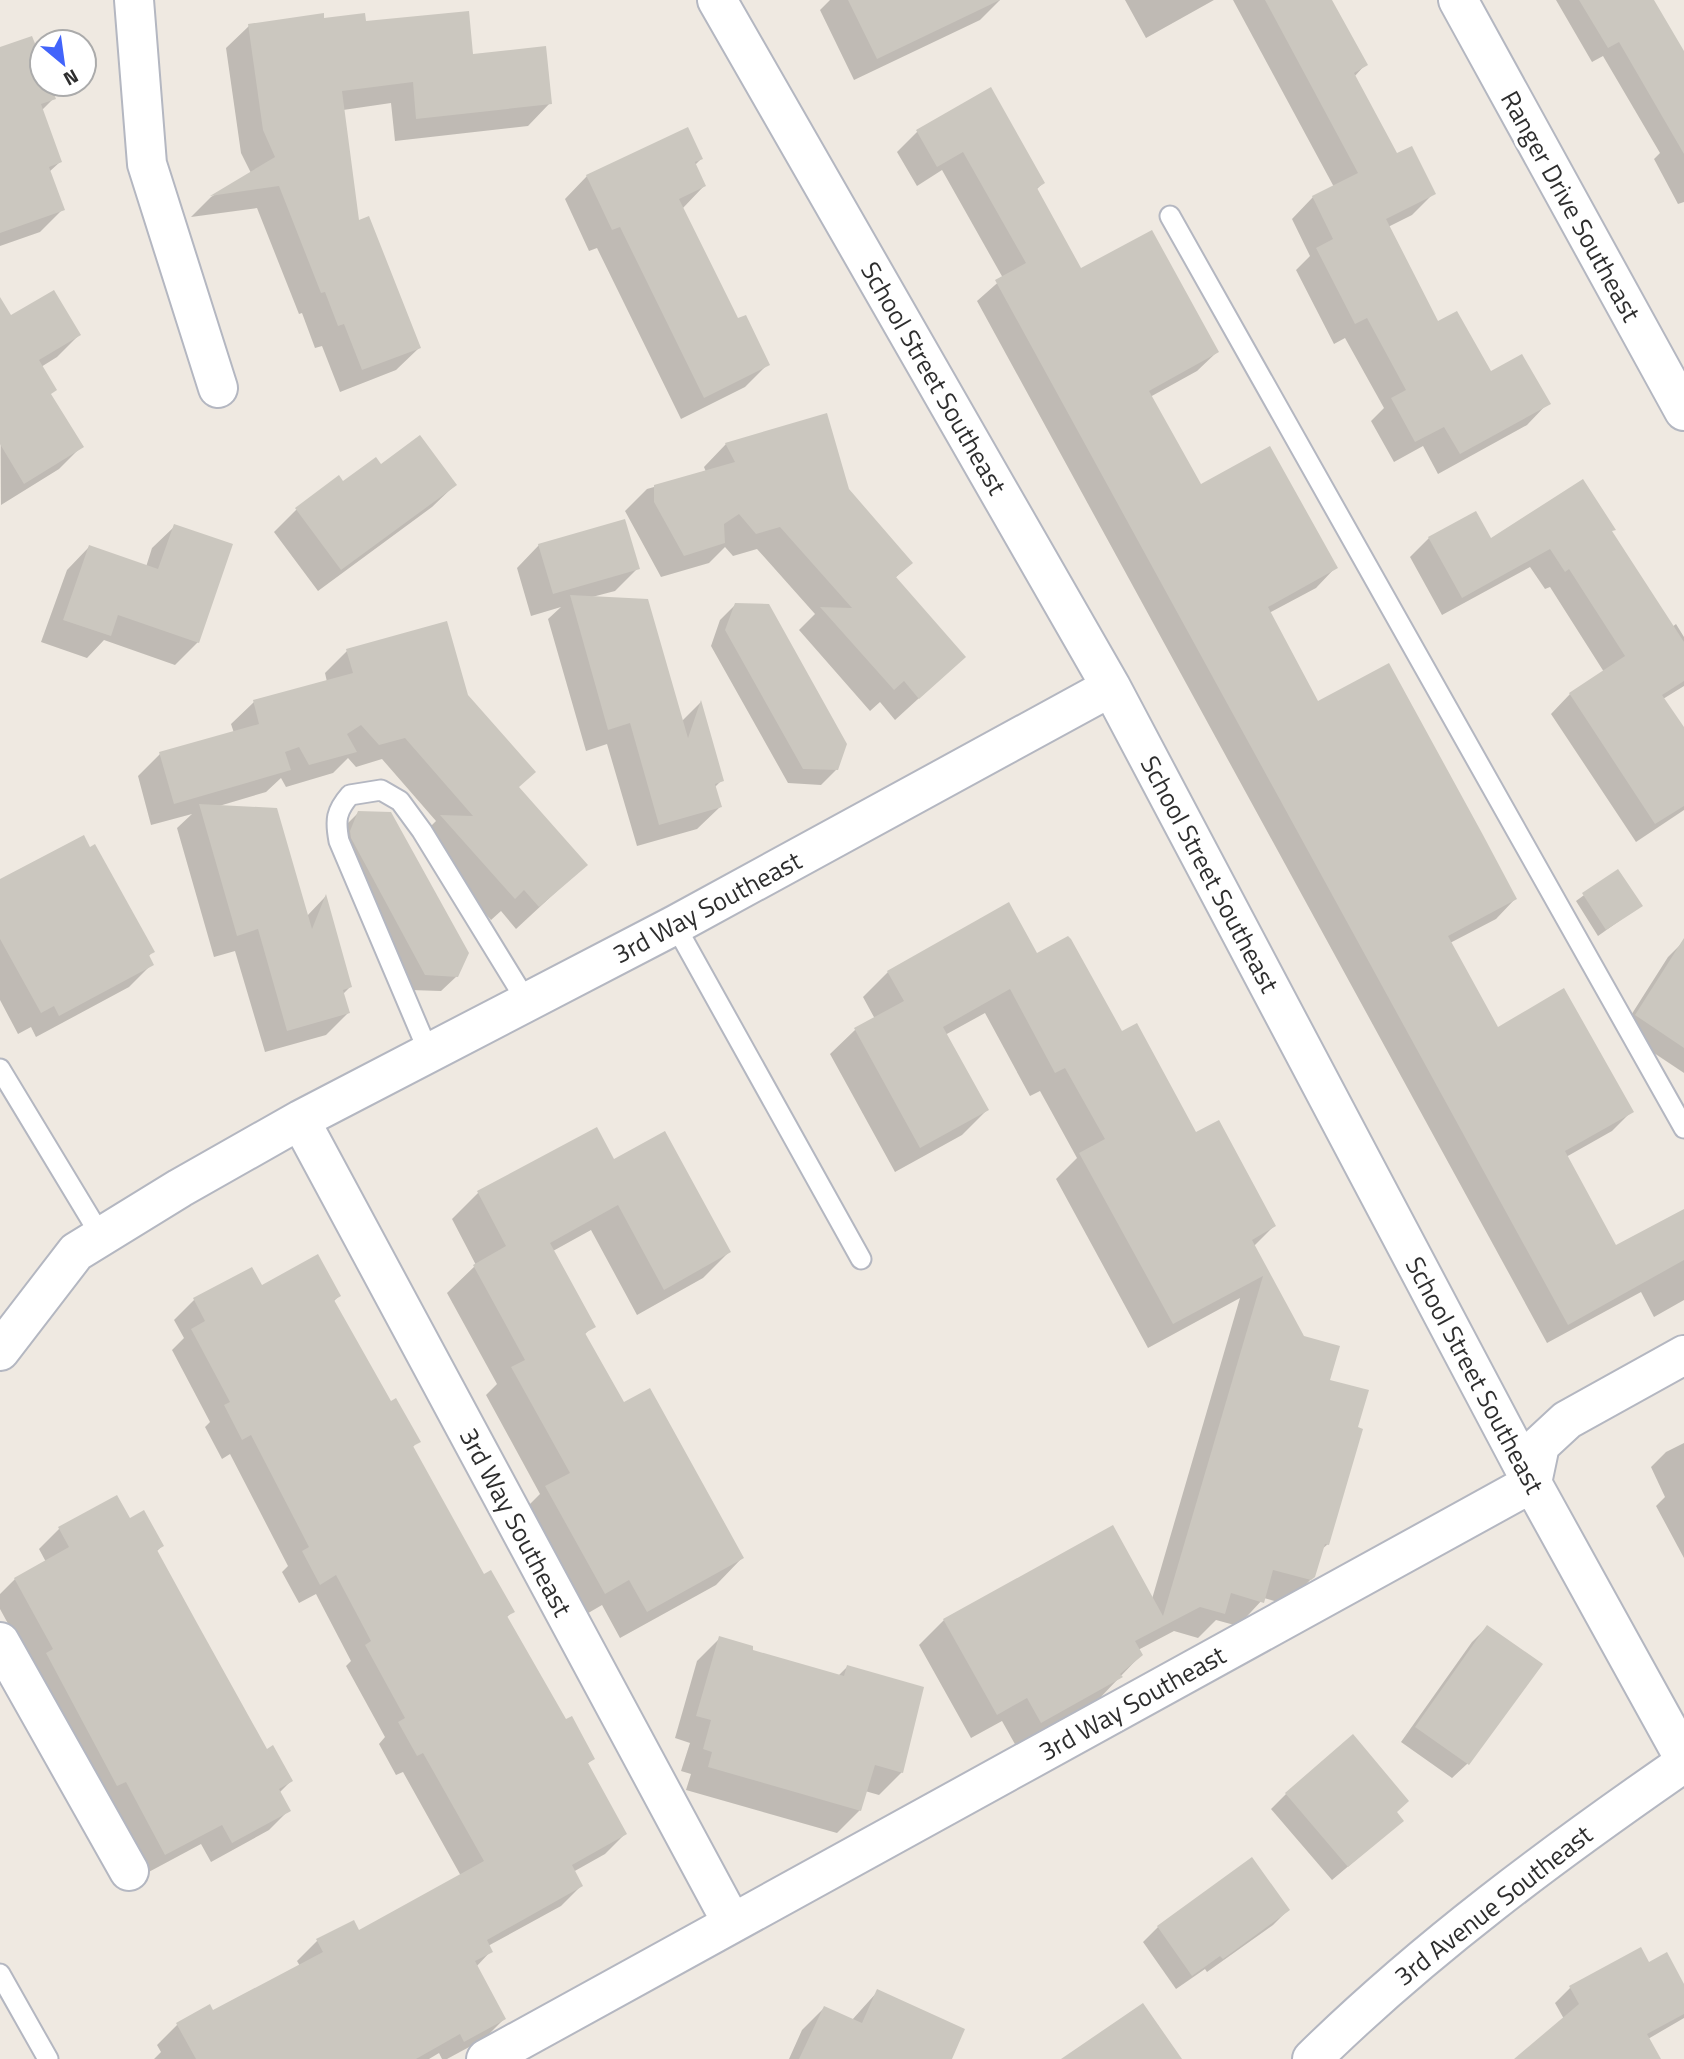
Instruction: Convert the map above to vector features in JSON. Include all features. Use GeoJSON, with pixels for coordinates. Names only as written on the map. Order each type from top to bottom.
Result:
{"type":"FeatureCollection","features":[{"type":"Feature","properties":{"kind":"street"},"geometry":{"type":"LineString","coordinates":[[134,0],[147,164],[218,388]]}},
{"type":"Feature","properties":{"kind":"street","name":"School Street Southeast"},"geometry":{"type":"LineString","coordinates":[[717,0],[1111,687],[1532,1483],[1684,1760]]}},
{"type":"Feature","properties":{"kind":"street","name":"Ranger Drive Southeast"},"geometry":{"type":"LineString","coordinates":[[1458,0],[1684,411]]}},
{"type":"Feature","properties":{"kind":"street","name":"3rd Way Southeast"},"geometry":{"type":"LineString","coordinates":[[0,1351],[76,1252],[101,1236],[300,1120],[675,925],[1111,687]]}},
{"type":"Feature","properties":{"kind":"street","name":"3rd Way Southeast"},"geometry":{"type":"LineString","coordinates":[[300,1120],[732,1923]]}},
{"type":"Feature","properties":{"kind":"street"},"geometry":{"type":"LineString","coordinates":[[1532,1483],[1541,1445],[1567,1420],[1684,1355]]}},
{"type":"Feature","properties":{"kind":"street","name":"3rd Way Southeast"},"geometry":{"type":"LineString","coordinates":[[486,2059],[1532,1483]]}},
{"type":"Feature","properties":{"kind":"street"},"geometry":{"type":"LineString","coordinates":[[0,1642],[129,1871]]}},
{"type":"Feature","properties":{"kind":"street","name":"3rd Avenue Southeast"},"geometry":{"type":"LineString","coordinates":[[1312,2059],[1363,2010],[1489,1906],[1577,1837],[1684,1760]]}},
{"type":"Feature","properties":{"kind":"lane"},"geometry":{"type":"LineString","coordinates":[[1170,216],[1684,1128]]}},
{"type":"Feature","properties":{"kind":"lane"},"geometry":{"type":"LineString","coordinates":[[429,1053],[339,841],[335,820],[339,807],[350,795],[381,790],[400,801],[422,831],[527,1002]]}},
{"type":"Feature","properties":{"kind":"lane"},"geometry":{"type":"LineString","coordinates":[[675,925],[861,1259]]}},
{"type":"Feature","properties":{"kind":"lane"},"geometry":{"type":"LineString","coordinates":[[0,1069],[101,1236]]}},
{"type":"Feature","properties":{"kind":"lane"},"geometry":{"type":"LineString","coordinates":[[0,1974],[48,2059]]}},
{"type":"Feature","properties":{"kind":"building"},"geometry":{"type":"Polygon","coordinates":[[[848,0],[1000,0],[877,59],[848,0]]]}},
{"type":"Feature","properties":{"kind":"building"},"geometry":{"type":"Polygon","coordinates":[[[1265,0],[1332,0],[1368,65],[1354,73],[1397,153],[1412,146],[1436,194],[1386,219],[1438,321],[1457,311],[1491,371],[1522,354],[1551,404],[1460,454],[1444,427],[1415,442],[1391,398],[1406,390],[1367,318],[1355,324],[1316,248],[1333,239],[1312,196],[1358,173],[1265,0]]]}},
{"type":"Feature","properties":{"kind":"building"},"geometry":{"type":"Polygon","coordinates":[[[1579,0],[1654,0],[1684,51],[1684,154],[1619,42],[1608,48],[1579,0]]]}},
{"type":"Feature","properties":{"kind":"building"},"geometry":{"type":"Polygon","coordinates":[[[469,11],[473,54],[546,46],[552,104],[416,119],[413,82],[342,91],[359,220],[369,216],[421,348],[362,370],[344,324],[338,326],[325,292],[321,293],[279,186],[210,196],[275,157],[263,130],[248,24],[324,13],[324,18],[365,13],[366,21],[469,11]]]}},
{"type":"Feature","properties":{"kind":"building"},"geometry":{"type":"Polygon","coordinates":[[[28,37],[28,98],[56,99],[41,104],[62,162],[49,167],[65,210],[0,233],[0,47],[28,37]]]}},
{"type":"Feature","properties":{"kind":"building"},"geometry":{"type":"Polygon","coordinates":[[[991,87],[1045,183],[1037,188],[1081,268],[1152,230],[1219,352],[1149,391],[1201,484],[1270,446],[1338,568],[1268,607],[1318,701],[1389,663],[1483,835],[1517,899],[1448,936],[1498,1027],[1564,988],[1634,1112],[1565,1151],[1616,1245],[1684,1209],[1684,1260],[1568,1325],[995,280],[1026,263],[963,152],[937,167],[916,130],[991,87]]]}},
{"type":"Feature","properties":{"kind":"building"},"geometry":{"type":"Polygon","coordinates":[[[688,127],[703,159],[695,162],[706,186],[679,199],[738,318],[746,315],[770,365],[704,398],[620,227],[612,230],[586,175],[688,127]]]}},
{"type":"Feature","properties":{"kind":"building"},"geometry":{"type":"Polygon","coordinates":[[[54,290],[81,335],[39,360],[57,390],[51,394],[84,447],[24,484],[0,444],[0,297],[11,315],[54,290]]]}},
{"type":"Feature","properties":{"kind":"building"},"geometry":{"type":"Polygon","coordinates":[[[827,413],[849,489],[913,563],[896,577],[966,657],[919,699],[904,681],[894,690],[820,607],[852,608],[780,527],[756,534],[739,514],[724,524],[725,543],[684,556],[654,502],[654,485],[735,462],[725,443],[827,413]]]}},
{"type":"Feature","properties":{"kind":"building"},"geometry":{"type":"Polygon","coordinates":[[[420,435],[457,485],[341,570],[295,508],[339,475],[343,481],[376,457],[381,464],[420,435]]]}},
{"type":"Feature","properties":{"kind":"building"},"geometry":{"type":"Polygon","coordinates":[[[1583,479],[1616,530],[1612,531],[1684,642],[1684,681],[1662,695],[1684,727],[1684,806],[1655,824],[1569,693],[1625,656],[1569,569],[1565,572],[1550,549],[1462,598],[1428,537],[1476,511],[1491,538],[1583,479]]]}},
{"type":"Feature","properties":{"kind":"building"},"geometry":{"type":"Polygon","coordinates":[[[625,519],[640,569],[553,594],[538,544],[625,519]]]}},
{"type":"Feature","properties":{"kind":"building"},"geometry":{"type":"Polygon","coordinates":[[[174,524],[233,544],[199,643],[118,615],[111,636],[63,620],[89,545],[158,569],[174,524]]]}},
{"type":"Feature","properties":{"kind":"building"},"geometry":{"type":"Polygon","coordinates":[[[570,595],[648,599],[688,738],[701,700],[724,781],[715,784],[722,807],[659,825],[630,723],[608,730],[570,595]]]}},
{"type":"Feature","properties":{"kind":"building"},"geometry":{"type":"Polygon","coordinates":[[[735,603],[769,604],[847,744],[838,770],[803,769],[725,630],[735,603]]]}},
{"type":"Feature","properties":{"kind":"building"},"geometry":{"type":"Polygon","coordinates":[[[447,621],[468,695],[536,772],[519,787],[588,865],[539,907],[524,890],[515,899],[440,815],[473,816],[405,738],[379,745],[361,725],[347,734],[357,752],[309,765],[299,747],[285,752],[291,770],[174,804],[159,752],[259,724],[253,700],[353,673],[346,649],[447,621]]]}},
{"type":"Feature","properties":{"kind":"building"},"geometry":{"type":"Polygon","coordinates":[[[199,804],[277,808],[312,929],[326,894],[352,987],[343,990],[350,1013],[287,1031],[258,929],[237,936],[199,804]]]}},
{"type":"Feature","properties":{"kind":"building"},"geometry":{"type":"Polygon","coordinates":[[[358,811],[391,812],[469,953],[458,977],[425,975],[351,838],[350,831],[358,811]]]}},
{"type":"Feature","properties":{"kind":"building"},"geometry":{"type":"Polygon","coordinates":[[[84,835],[90,847],[95,844],[155,952],[149,955],[154,965],[59,1016],[54,1006],[41,1013],[0,939],[0,879],[84,835]]]}},
{"type":"Feature","properties":{"kind":"building"},"geometry":{"type":"Polygon","coordinates":[[[1618,869],[1643,906],[1606,930],[1582,893],[1618,869]]]}},
{"type":"Feature","properties":{"kind":"building"},"geometry":{"type":"Polygon","coordinates":[[[1009,902],[1037,953],[1068,936],[1071,939],[1122,1031],[1137,1023],[1196,1132],[1219,1120],[1276,1226],[1252,1240],[1304,1336],[1340,1346],[1330,1380],[1369,1390],[1358,1427],[1363,1429],[1329,1545],[1325,1544],[1315,1577],[1311,1580],[1273,1570],[1264,1603],[1231,1593],[1225,1614],[1200,1607],[1135,1641],[1143,1655],[1120,1674],[1123,1677],[1041,1723],[1027,1698],[997,1715],[943,1619],[1113,1525],[1163,1616],[1263,1276],[1173,1324],[1079,1153],[1105,1139],[1065,1068],[1055,1073],[1010,989],[943,1027],[989,1110],[920,1148],[854,1028],[904,1001],[887,971],[1009,902]]]}},
{"type":"Feature","properties":{"kind":"building"},"geometry":{"type":"Polygon","coordinates":[[[1684,938],[1684,1048],[1635,1015],[1684,938]]]}},
{"type":"Feature","properties":{"kind":"building"},"geometry":{"type":"Polygon","coordinates":[[[597,1127],[614,1159],[665,1131],[731,1252],[664,1290],[618,1205],[550,1243],[596,1327],[585,1333],[624,1402],[650,1388],[744,1558],[647,1612],[629,1580],[605,1594],[545,1486],[570,1473],[511,1367],[525,1360],[473,1265],[506,1246],[477,1191],[597,1127]]]}},
{"type":"Feature","properties":{"kind":"building"},"geometry":{"type":"Polygon","coordinates":[[[318,1254],[341,1296],[334,1300],[391,1401],[396,1398],[421,1442],[413,1446],[484,1574],[491,1570],[515,1612],[507,1616],[566,1719],[572,1716],[595,1759],[588,1763],[627,1834],[572,1865],[583,1886],[487,1940],[493,1952],[475,1961],[506,2019],[464,2042],[460,2034],[416,2059],[196,2059],[176,2023],[210,2004],[213,2010],[323,1952],[316,1939],[354,1920],[359,1930],[484,1861],[423,1753],[417,1756],[398,1722],[405,1718],[365,1645],[371,1641],[336,1575],[320,1585],[302,1551],[309,1547],[251,1435],[242,1440],[224,1405],[230,1402],[191,1329],[205,1321],[193,1298],[252,1267],[262,1285],[318,1254]]]}},
{"type":"Feature","properties":{"kind":"building"},"geometry":{"type":"Polygon","coordinates":[[[117,1495],[130,1518],[144,1510],[164,1546],[157,1550],[197,1623],[267,1749],[273,1745],[293,1781],[279,1789],[291,1811],[232,1843],[222,1825],[165,1855],[126,1782],[117,1786],[46,1653],[53,1649],[14,1578],[69,1547],[58,1527],[117,1495]]]}},
{"type":"Feature","properties":{"kind":"building"},"geometry":{"type":"Polygon","coordinates":[[[1487,1625],[1543,1664],[1469,1765],[1415,1727],[1487,1625]]]}},
{"type":"Feature","properties":{"kind":"building"},"geometry":{"type":"Polygon","coordinates":[[[719,1636],[753,1646],[753,1650],[844,1676],[847,1665],[924,1687],[903,1773],[875,1765],[861,1811],[708,1767],[712,1752],[703,1749],[711,1720],[696,1716],[719,1636]]]}},
{"type":"Feature","properties":{"kind":"building"},"geometry":{"type":"Polygon","coordinates":[[[1353,1734],[1409,1801],[1397,1812],[1404,1821],[1348,1867],[1285,1793],[1353,1734]]]}},
{"type":"Feature","properties":{"kind":"building"},"geometry":{"type":"Polygon","coordinates":[[[1252,1857],[1290,1910],[1223,1959],[1220,1956],[1192,1976],[1157,1926],[1252,1857]]]}},
{"type":"Feature","properties":{"kind":"building"},"geometry":{"type":"Polygon","coordinates":[[[1641,1947],[1649,1962],[1667,1952],[1684,1984],[1684,2014],[1647,2034],[1661,2059],[1514,2059],[1579,2004],[1569,1986],[1641,1947]]]}},
{"type":"Feature","properties":{"kind":"building"},"geometry":{"type":"Polygon","coordinates":[[[877,1989],[965,2029],[952,2059],[799,2059],[824,2006],[862,2023],[877,1989]]]}},
{"type":"Feature","properties":{"kind":"building"},"geometry":{"type":"Polygon","coordinates":[[[1143,2003],[1182,2059],[1061,2059],[1143,2003]]]}}]}
